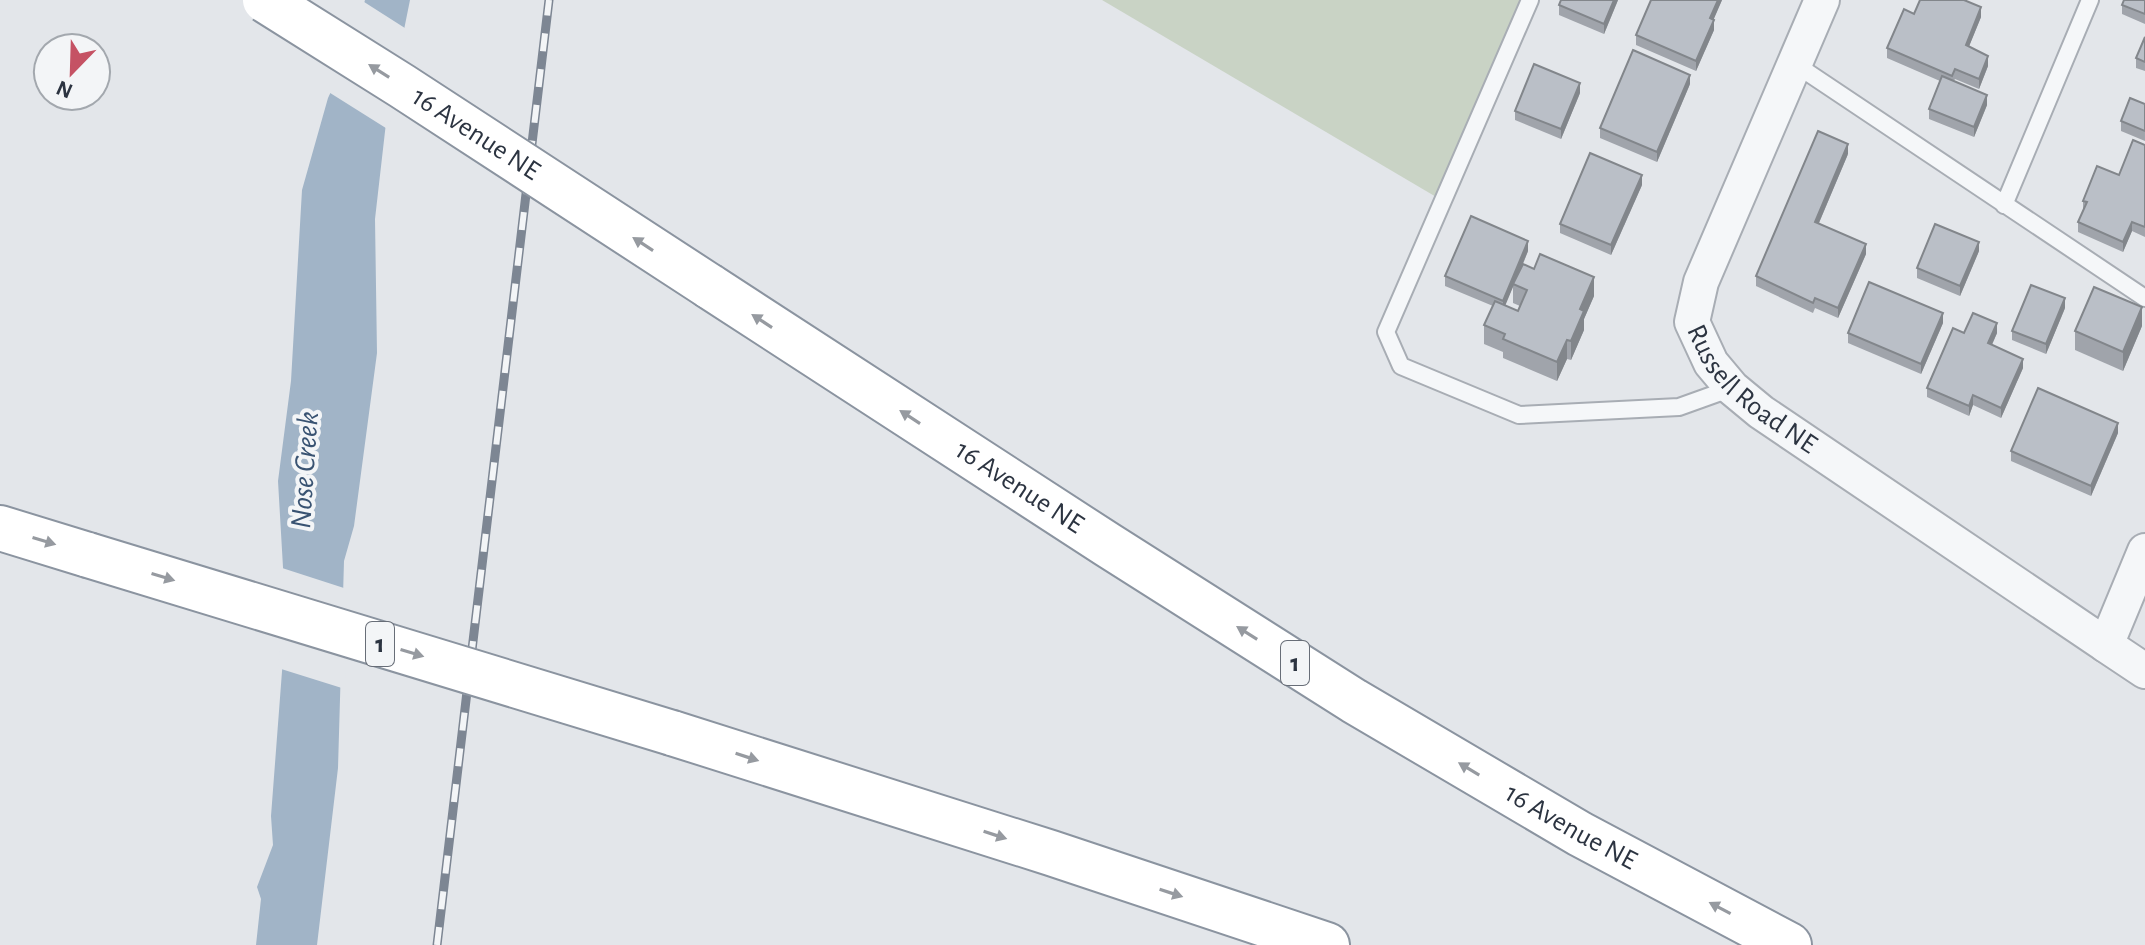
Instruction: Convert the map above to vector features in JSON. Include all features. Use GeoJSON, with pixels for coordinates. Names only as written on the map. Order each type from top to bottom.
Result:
{"type":"FeatureCollection","features":[{"type":"Feature","properties":{"kind":"highway","name":"16 Avenue NE"},"geometry":{"type":"LineString","coordinates":[[265,0],[1354,701],[1580,834],[1789,945]]}},
{"type":"Feature","properties":{"kind":"highway","name":"1"},"geometry":{"type":"LineString","coordinates":[[0,528],[672,733],[1051,853],[1327,945]]}},
{"type":"Feature","properties":{"kind":"street","name":"Russell Road NE"},"geometry":{"type":"LineString","coordinates":[[1822,0],[1701,282],[1692,322],[1711,363],[1732,388],[1761,412],[2145,671]]}},
{"type":"Feature","properties":{"kind":"street"},"geometry":{"type":"LineString","coordinates":[[2106,645],[2145,551]]}},
{"type":"Feature","properties":{"kind":"lane"},"geometry":{"type":"LineString","coordinates":[[1530,0],[1386,332],[1401,366],[1519,415],[1679,407],[1732,388]]}},
{"type":"Feature","properties":{"kind":"lane"},"geometry":{"type":"LineString","coordinates":[[2004,205],[2090,0]]}},
{"type":"Feature","properties":{"kind":"lane"},"geometry":{"type":"LineString","coordinates":[[1795,64],[2145,298]]}},
{"type":"Feature","properties":{"kind":"green space"},"geometry":{"type":"Polygon","coordinates":[[[1102,0],[1530,0],[1443,201],[1102,0]]]}},
{"type":"Feature","properties":{"kind":"water","name":"Nose Creek"},"geometry":{"type":"Polygon","coordinates":[[[365,0],[410,0],[387,114],[375,219],[377,353],[354,526],[344,561],[338,768],[317,945],[256,945],[261,899],[257,887],[273,845],[271,816],[286,619],[278,481],[291,381],[302,190],[328,98],[350,51],[365,0]]]}},
{"type":"Feature","properties":{"kind":"pier"},"geometry":{"type":"Polygon","coordinates":[[[361,0],[408,30],[389,130],[327,91],[347,49],[361,0]]]}},
{"type":"Feature","properties":{"kind":"pier"},"geometry":{"type":"Polygon","coordinates":[[[279,567],[347,589],[345,689],[278,668],[282,619],[279,567]]]}},
{"type":"Feature","properties":{"kind":"building"},"geometry":{"type":"Polygon","coordinates":[[[1561,0],[1614,0],[1604,24],[1559,5],[1561,0]]]}},
{"type":"Feature","properties":{"kind":"building"},"geometry":{"type":"Polygon","coordinates":[[[1651,0],[1718,0],[1710,18],[1714,20],[1696,61],[1636,35],[1651,0]]]}},
{"type":"Feature","properties":{"kind":"building"},"geometry":{"type":"Polygon","coordinates":[[[1920,0],[1964,0],[1981,7],[1966,45],[1988,56],[1979,79],[1955,69],[1952,76],[1887,48],[1904,9],[1914,14],[1920,0]]]}},
{"type":"Feature","properties":{"kind":"building"},"geometry":{"type":"Polygon","coordinates":[[[2124,0],[2145,0],[2145,14],[2122,5],[2124,0]]]}},
{"type":"Feature","properties":{"kind":"building"},"geometry":{"type":"Polygon","coordinates":[[[2145,37],[2145,62],[2136,58],[2145,37]]]}},
{"type":"Feature","properties":{"kind":"building"},"geometry":{"type":"Polygon","coordinates":[[[1633,50],[1690,75],[1657,152],[1600,128],[1633,50]]]}},
{"type":"Feature","properties":{"kind":"building"},"geometry":{"type":"Polygon","coordinates":[[[1534,64],[1580,83],[1561,129],[1515,111],[1534,64]]]}},
{"type":"Feature","properties":{"kind":"building"},"geometry":{"type":"Polygon","coordinates":[[[1942,76],[1987,95],[1974,127],[1929,109],[1942,76]]]}},
{"type":"Feature","properties":{"kind":"building"},"geometry":{"type":"Polygon","coordinates":[[[2130,98],[2145,104],[2145,131],[2121,121],[2130,98]]]}},
{"type":"Feature","properties":{"kind":"building"},"geometry":{"type":"Polygon","coordinates":[[[1818,131],[1848,144],[1815,222],[1866,244],[1838,308],[1815,298],[1813,303],[1756,276],[1818,131]]]}},
{"type":"Feature","properties":{"kind":"building"},"geometry":{"type":"Polygon","coordinates":[[[2133,140],[2145,145],[2145,227],[2132,222],[2123,242],[2078,222],[2097,166],[2119,175],[2133,140]]]}},
{"type":"Feature","properties":{"kind":"building"},"geometry":{"type":"Polygon","coordinates":[[[1590,153],[1642,175],[1611,245],[1560,224],[1590,153]]]}},
{"type":"Feature","properties":{"kind":"building"},"geometry":{"type":"Polygon","coordinates":[[[1471,216],[1528,241],[1503,301],[1445,276],[1471,216]]]}},
{"type":"Feature","properties":{"kind":"building"},"geometry":{"type":"Polygon","coordinates":[[[1935,224],[1979,242],[1960,286],[1917,268],[1935,224]]]}},
{"type":"Feature","properties":{"kind":"building"},"geometry":{"type":"Polygon","coordinates":[[[1540,254],[1594,277],[1571,341],[1567,340],[1557,362],[1503,339],[1505,334],[1484,325],[1495,301],[1518,311],[1527,290],[1513,284],[1523,264],[1534,269],[1540,254]]]}},
{"type":"Feature","properties":{"kind":"building"},"geometry":{"type":"Polygon","coordinates":[[[1869,282],[1943,313],[1921,364],[1848,333],[1869,282]]]}},
{"type":"Feature","properties":{"kind":"building"},"geometry":{"type":"Polygon","coordinates":[[[2031,285],[2065,298],[2046,344],[2012,331],[2031,285]]]}},
{"type":"Feature","properties":{"kind":"building"},"geometry":{"type":"Polygon","coordinates":[[[2094,287],[2142,307],[2123,352],[2075,331],[2094,287]]]}},
{"type":"Feature","properties":{"kind":"building"},"geometry":{"type":"Polygon","coordinates":[[[1973,313],[1997,323],[1988,343],[2023,359],[2001,408],[1973,395],[1969,406],[1927,388],[1953,328],[1964,333],[1973,313]]]}},
{"type":"Feature","properties":{"kind":"building"},"geometry":{"type":"Polygon","coordinates":[[[2038,388],[2118,423],[2091,486],[2011,451],[2038,388]]]}},
{"type":"Feature","properties":{"kind":"railway"},"geometry":{"type":"LineString","coordinates":[[437,945],[549,0]]}}]}
